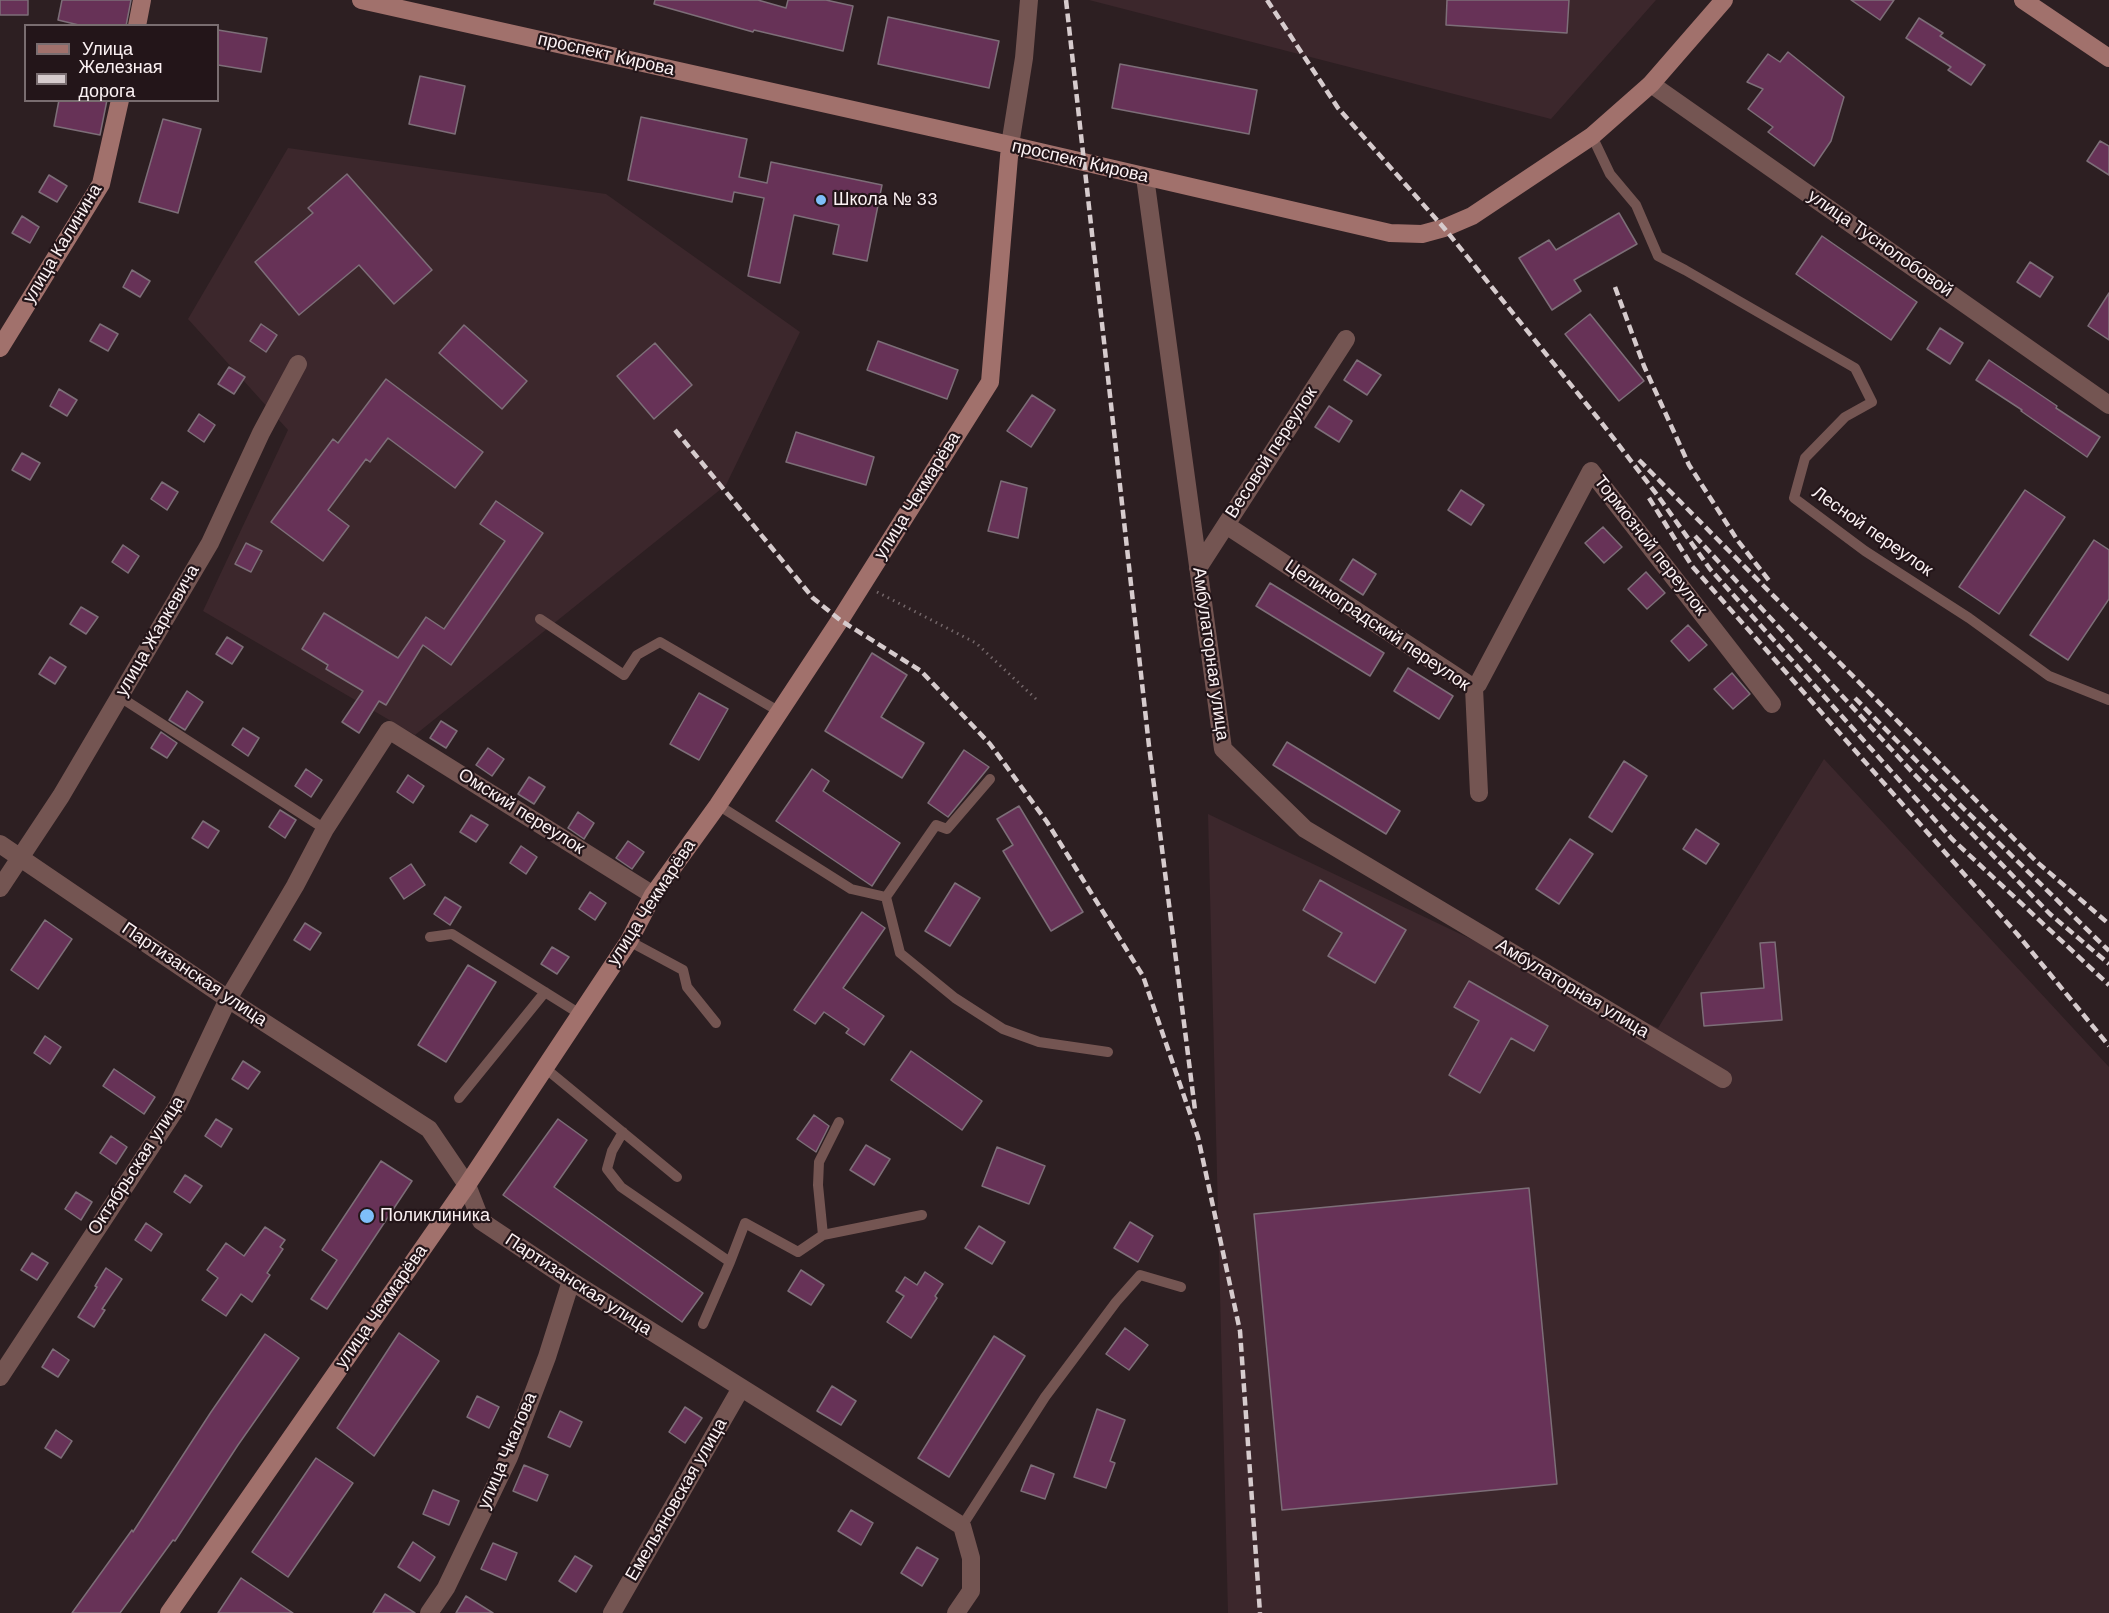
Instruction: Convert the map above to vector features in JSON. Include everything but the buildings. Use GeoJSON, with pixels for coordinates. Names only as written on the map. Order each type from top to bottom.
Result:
{"type":"FeatureCollection","features":[{"type":"Feature","properties":{"kind":"street"},"geometry":{"type":"LineString","coordinates":[[137,24],[142,0]]}},
{"type":"Feature","properties":{"kind":"street","name":"проспект Кирова"},"geometry":{"type":"LineString","coordinates":[[361,0],[1010,145],[1390,233],[1422,234],[1444,228],[1472,216],[1592,136],[1651,84],[1724,0]]}},
{"type":"Feature","properties":{"kind":"street"},"geometry":{"type":"LineString","coordinates":[[1010,145],[1024,58],[1029,0]]}},
{"type":"Feature","properties":{"kind":"street"},"geometry":{"type":"LineString","coordinates":[[2029,2],[2109,58]]}},
{"type":"Feature","properties":{"kind":"street","name":"улица Туснолобовой"},"geometry":{"type":"LineString","coordinates":[[1651,84],[2109,405]]}},
{"type":"Feature","properties":{"kind":"street","name":"улица Калинина"},"geometry":{"type":"LineString","coordinates":[[0,348],[101,184],[120,102]]}},
{"type":"Feature","properties":{"kind":"street","name":"улица Чекмарёва"},"geometry":{"type":"LineString","coordinates":[[169,1613],[467,1185],[628,941],[653,895],[718,805],[780,712],[990,382],[1010,145]]}},
{"type":"Feature","properties":{"kind":"street","name":"Амбулаторная улица"},"geometry":{"type":"LineString","coordinates":[[1145,177],[1223,749],[1305,829],[1723,1079]]}},
{"type":"Feature","properties":{"kind":"street","name":"Весовой переулок"},"geometry":{"type":"LineString","coordinates":[[1198,567],[1346,339]]}},
{"type":"Feature","properties":{"kind":"street","name":"улица Жаркевича"},"geometry":{"type":"LineString","coordinates":[[0,888],[61,796],[210,543],[261,433],[298,364]]}},
{"type":"Feature","properties":{"kind":"street","name":"Тормозной переулок"},"geometry":{"type":"LineString","coordinates":[[1474,688],[1591,471],[1772,704]]}},
{"type":"Feature","properties":{"kind":"street","name":"Целиноградский переулок"},"geometry":{"type":"LineString","coordinates":[[1226,525],[1474,688],[1479,793]]}},
{"type":"Feature","properties":{"kind":"street","name":"Октябрьская улица"},"geometry":{"type":"LineString","coordinates":[[0,1377],[177,1107],[228,999],[295,886],[325,829],[389,730]]}},
{"type":"Feature","properties":{"kind":"street","name":"Омский переулок"},"geometry":{"type":"LineString","coordinates":[[389,730],[653,895]]}},
{"type":"Feature","properties":{"kind":"street","name":"Партизанская улица"},"geometry":{"type":"LineString","coordinates":[[0,844],[228,999],[429,1129],[467,1185],[481,1221],[571,1281],[962,1526]]}},
{"type":"Feature","properties":{"kind":"street","name":"улица Чкалова"},"geometry":{"type":"LineString","coordinates":[[429,1613],[446,1588],[509,1457],[548,1357],[571,1281]]}},
{"type":"Feature","properties":{"kind":"street","name":"Емельяновская улица"},"geometry":{"type":"LineString","coordinates":[[612,1613],[741,1388]]}},
{"type":"Feature","properties":{"kind":"street"},"geometry":{"type":"LineString","coordinates":[[956,1613],[971,1591],[970,1558],[962,1526]]}},
{"type":"Feature","properties":{"kind":"lane","name":"Лесной переулок"},"geometry":{"type":"LineString","coordinates":[[1592,136],[1610,174],[1636,205],[1658,256],[1855,368],[1872,402],[1845,417],[1805,458],[1794,498],[1865,551],[1969,618],[2049,676],[2109,700]]}},
{"type":"Feature","properties":{"kind":"lane"},"geometry":{"type":"LineString","coordinates":[[540,619],[624,675],[637,656],[660,642],[780,712]]}},
{"type":"Feature","properties":{"kind":"lane"},"geometry":{"type":"LineString","coordinates":[[120,697],[325,829]]}},
{"type":"Feature","properties":{"kind":"lane"},"geometry":{"type":"LineString","coordinates":[[990,779],[947,829],[936,825],[886,897],[900,953],[955,998],[1003,1029],[1039,1042],[1108,1052]]}},
{"type":"Feature","properties":{"kind":"lane"},"geometry":{"type":"LineString","coordinates":[[718,805],[851,889],[886,897]]}},
{"type":"Feature","properties":{"kind":"lane"},"geometry":{"type":"LineString","coordinates":[[430,937],[452,934],[580,1014]]}},
{"type":"Feature","properties":{"kind":"lane"},"geometry":{"type":"LineString","coordinates":[[628,941],[683,970],[687,987],[717,1023]]}},
{"type":"Feature","properties":{"kind":"lane"},"geometry":{"type":"LineString","coordinates":[[459,1098],[545,992]]}},
{"type":"Feature","properties":{"kind":"lane"},"geometry":{"type":"LineString","coordinates":[[544,1068],[677,1177]]}},
{"type":"Feature","properties":{"kind":"lane"},"geometry":{"type":"LineString","coordinates":[[823,1235],[818,1185],[819,1162],[839,1122]]}},
{"type":"Feature","properties":{"kind":"lane"},"geometry":{"type":"LineString","coordinates":[[623,1132],[612,1151],[607,1169],[621,1187],[730,1262]]}},
{"type":"Feature","properties":{"kind":"lane"},"geometry":{"type":"LineString","coordinates":[[703,1324],[745,1223],[798,1252],[823,1235],[922,1215]]}},
{"type":"Feature","properties":{"kind":"lane"},"geometry":{"type":"LineString","coordinates":[[962,1526],[1045,1398],[1116,1302],[1140,1275],[1181,1287]]}},
{"type":"Feature","properties":{"kind":"path"},"geometry":{"type":"LineString","coordinates":[[862,584],[976,643],[1036,699]]}},
{"type":"Feature","properties":{"kind":"shaded area"},"geometry":{"type":"Polygon","coordinates":[[[1089,0],[1656,0],[1551,119],[1089,0]]]}},
{"type":"Feature","properties":{"kind":"shaded area"},"geometry":{"type":"Polygon","coordinates":[[[288,148],[606,194],[800,332],[726,485],[415,735],[203,611],[288,430],[188,319],[288,148]]]}},
{"type":"Feature","properties":{"kind":"shaded area"},"geometry":{"type":"Polygon","coordinates":[[[1824,759],[2109,1067],[2109,1613],[1228,1613],[1208,814],[1658,1028],[1824,759]]]}},
{"type":"Feature","properties":{"kind":"railway"},"geometry":{"type":"LineString","coordinates":[[1066,0],[1149,746],[1195,1110]]}},
{"type":"Feature","properties":{"kind":"railway"},"geometry":{"type":"LineString","coordinates":[[1267,0],[1338,108],[1444,228],[1601,422],[1710,569],[1952,839],[2109,985]]}},
{"type":"Feature","properties":{"kind":"railway"},"geometry":{"type":"LineString","coordinates":[[1615,287],[1644,366],[1689,465],[1738,541],[1771,583]]}},
{"type":"Feature","properties":{"kind":"railway"},"geometry":{"type":"LineString","coordinates":[[675,430],[813,598],[840,620],[921,671],[990,744],[1047,822],[1143,976],[1198,1137],[1240,1331],[1260,1613]]}},
{"type":"Feature","properties":{"kind":"railway"},"geometry":{"type":"LineString","coordinates":[[1639,460],[2037,862],[2109,924]]}},
{"type":"Feature","properties":{"kind":"railway"},"geometry":{"type":"LineString","coordinates":[[1649,498],[1692,566],[2018,935],[2109,1046]]}},
{"type":"Feature","properties":{"kind":"railway"},"geometry":{"type":"LineString","coordinates":[[1695,536],[1914,774],[2050,914],[2109,964]]}},
{"type":"Feature","properties":{"kind":"railway"},"geometry":{"type":"LineString","coordinates":[[1855,698],[2109,951]]}},
{"type":"Feature","properties":{"kind":"place","name":"Школа № 33"},"geometry":{"type":"Point","coordinates":[821,200]}},
{"type":"Feature","properties":{"kind":"place","name":"Поликлиника"},"geometry":{"type":"Point","coordinates":[367,1216]}}]}
